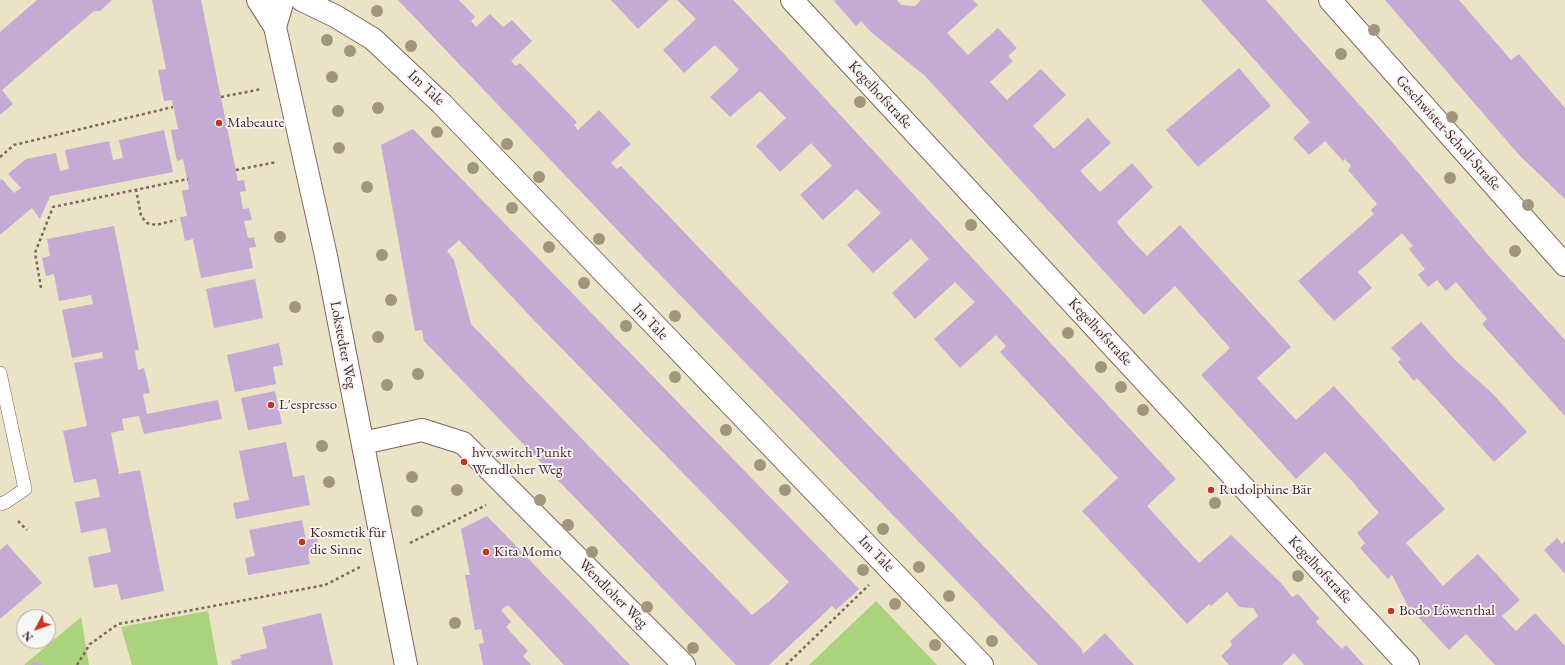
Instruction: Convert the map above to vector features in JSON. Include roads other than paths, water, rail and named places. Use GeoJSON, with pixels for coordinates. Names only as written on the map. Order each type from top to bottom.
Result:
{"type":"FeatureCollection","features":[{"type":"Feature","properties":{"kind":"street","name":"Lokstedter Weg"},"geometry":{"type":"LineString","coordinates":[[258,0],[275,27],[288,84],[326,256],[406,665]]}},
{"type":"Feature","properties":{"kind":"street","name":"Lokstedter Weg"},"geometry":{"type":"LineString","coordinates":[[275,27],[283,0]]}},
{"type":"Feature","properties":{"kind":"street","name":"Im Tale"},"geometry":{"type":"LineString","coordinates":[[302,0],[335,16],[373,39],[442,104],[982,665]]}},
{"type":"Feature","properties":{"kind":"street","name":"Kegelhofstraße"},"geometry":{"type":"LineString","coordinates":[[792,0],[1408,665]]}},
{"type":"Feature","properties":{"kind":"street","name":"Geschwister-Scholl-Straße"},"geometry":{"type":"LineString","coordinates":[[1330,0],[1565,265]]}},
{"type":"Feature","properties":{"kind":"street","name":"Wendloher Weg"},"geometry":{"type":"LineString","coordinates":[[363,443],[422,430],[463,443],[684,665]]}},
{"type":"Feature","properties":{"kind":"lane"},"geometry":{"type":"LineString","coordinates":[[0,373],[25,489],[6,502],[0,504]]}},
{"type":"Feature","properties":{"kind":"place","name":"Mabeaute"},"geometry":{"type":"Point","coordinates":[219,123]}},
{"type":"Feature","properties":{"kind":"place","name":"L'espresso"},"geometry":{"type":"Point","coordinates":[271,405]}},
{"type":"Feature","properties":{"kind":"place","name":"hvv switch Punkt Wendloher Weg"},"geometry":{"type":"Point","coordinates":[464,462]}},
{"type":"Feature","properties":{"kind":"place","name":"Rudolphine Bär"},"geometry":{"type":"Point","coordinates":[1211,490]}},
{"type":"Feature","properties":{"kind":"place","name":"Kosmetik für die Sinne"},"geometry":{"type":"Point","coordinates":[302,542]}},
{"type":"Feature","properties":{"kind":"place","name":"Kita Momo"},"geometry":{"type":"Point","coordinates":[486,552]}},
{"type":"Feature","properties":{"kind":"place","name":"Bodo Löwenthal"},"geometry":{"type":"Point","coordinates":[1391,611]}}]}
